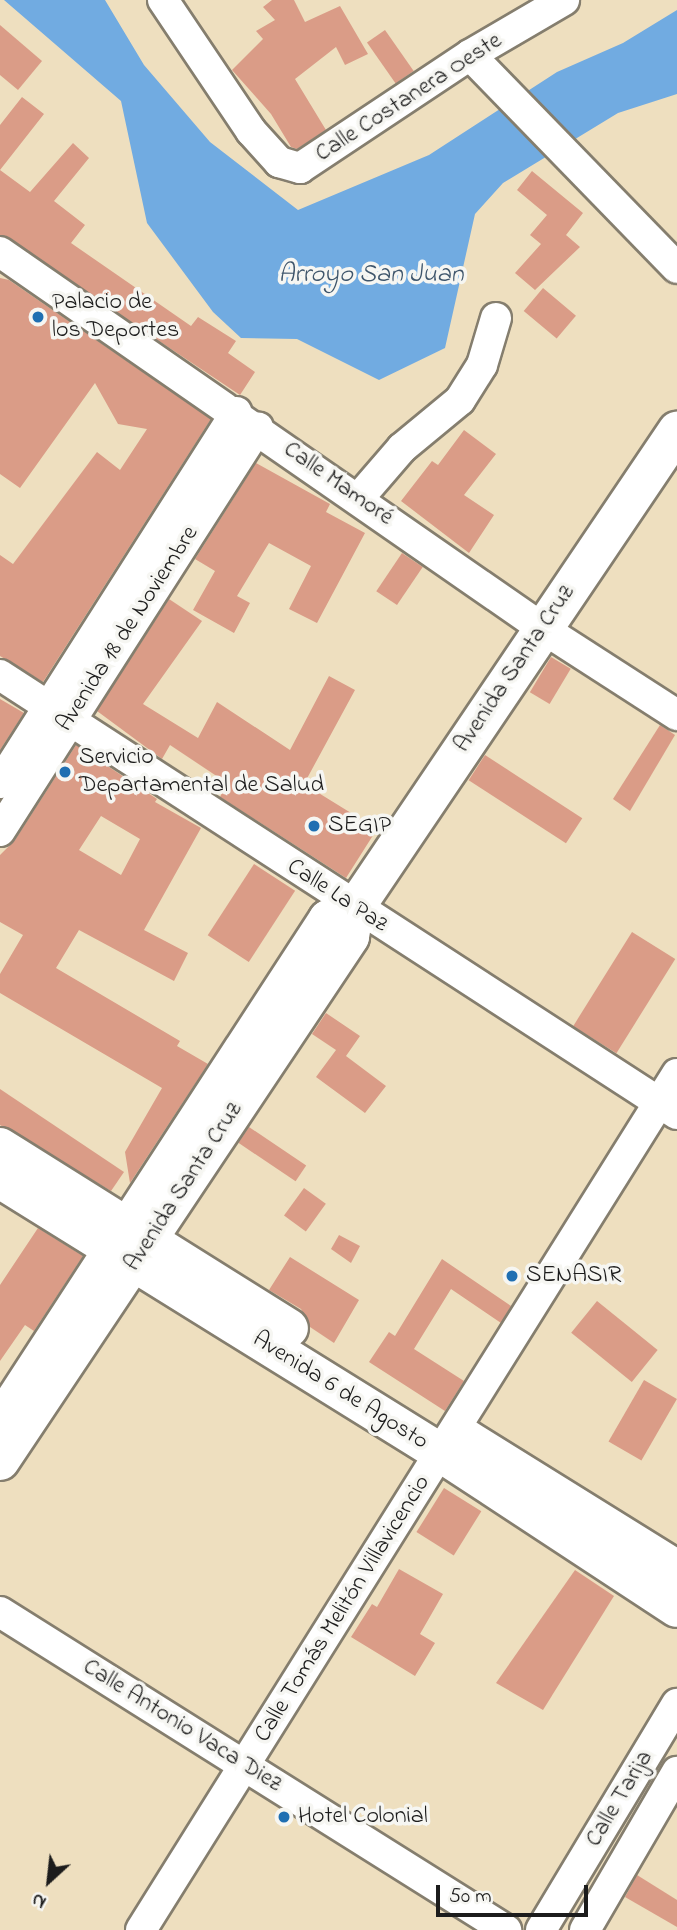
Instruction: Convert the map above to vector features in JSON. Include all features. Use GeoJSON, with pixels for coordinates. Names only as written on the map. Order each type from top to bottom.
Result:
{"type":"FeatureCollection","features":[{"type":"Feature","properties":{"kind":"main road","name":"Avenida Santa Cruz"},"geometry":{"type":"LineString","coordinates":[[0,1423],[131,1246],[350,937],[355,908],[677,431]]}},
{"type":"Feature","properties":{"kind":"main road","name":"Avenida 6 de Agosto"},"geometry":{"type":"LineString","coordinates":[[0,1147],[131,1246]]}},
{"type":"Feature","properties":{"kind":"main road","name":"Avenida 6 de Agosto"},"geometry":{"type":"LineString","coordinates":[[0,1179],[131,1246],[448,1442],[677,1570]]}},
{"type":"Feature","properties":{"kind":"main road","name":"Avenida Santa Cruz"},"geometry":{"type":"LineString","coordinates":[[0,1461],[131,1246]]}},
{"type":"Feature","properties":{"kind":"main road","name":"Avenida 6 de Agosto"},"geometry":{"type":"LineString","coordinates":[[448,1442],[677,1608]]}},
{"type":"Feature","properties":{"kind":"street","name":"Calle Costanera Oeste"},"geometry":{"type":"LineString","coordinates":[[163,0],[251,131],[279,162],[300,168],[470,55],[564,0]]}},
{"type":"Feature","properties":{"kind":"street"},"geometry":{"type":"LineString","coordinates":[[470,55],[584,177],[677,268]]}},
{"type":"Feature","properties":{"kind":"street","name":"Calle Mamoré"},"geometry":{"type":"LineString","coordinates":[[0,252],[247,420],[542,628],[677,715]]}},
{"type":"Feature","properties":{"kind":"street"},"geometry":{"type":"LineString","coordinates":[[358,499],[402,448],[460,400],[482,365],[496,318]]}},
{"type":"Feature","properties":{"kind":"street","name":"Avenida 18 de Noviembre"},"geometry":{"type":"LineString","coordinates":[[0,831],[58,713],[247,420]]}},
{"type":"Feature","properties":{"kind":"street","name":"Calle La Paz"},"geometry":{"type":"LineString","coordinates":[[0,675],[355,908],[668,1108]]}},
{"type":"Feature","properties":{"kind":"street","name":"Avenida 18 de Noviembre"},"geometry":{"type":"LineString","coordinates":[[0,783],[58,713]]}},
{"type":"Feature","properties":{"kind":"street","name":"Calle Tomás Melitón Villavicencio"},"geometry":{"type":"LineString","coordinates":[[141,1930],[448,1442],[668,1108],[677,1074]]}},
{"type":"Feature","properties":{"kind":"street","name":"Calle Antonio Vaca Diez"},"geometry":{"type":"LineString","coordinates":[[0,1612],[506,1930]]}},
{"type":"Feature","properties":{"kind":"street","name":"Calle Tarija"},"geometry":{"type":"LineString","coordinates":[[541,1930],[677,1704]]}},
{"type":"Feature","properties":{"kind":"street","name":"Calle Tarija"},"geometry":{"type":"LineString","coordinates":[[585,1930],[677,1772]]}},
{"type":"Feature","properties":{"kind":"water","name":"Arroyo San Juan"},"geometry":{"type":"Polygon","coordinates":[[[4,0],[105,0],[144,65],[210,142],[298,210],[429,155],[557,72],[623,43],[677,10],[677,94],[618,113],[503,183],[475,214],[445,348],[379,380],[297,339],[241,338],[213,312],[147,223],[121,101],[4,0]]]}},
{"type":"Feature","properties":{"kind":"building"},"geometry":{"type":"Polygon","coordinates":[[[272,0],[294,0],[305,22],[340,6],[368,54],[345,65],[336,47],[295,79],[326,130],[297,149],[291,147],[271,114],[232,70],[263,39],[256,31],[275,20],[263,7],[272,0]]]}},
{"type":"Feature","properties":{"kind":"building"},"geometry":{"type":"Polygon","coordinates":[[[0,25],[42,61],[18,90],[0,75],[0,25]]]}},
{"type":"Feature","properties":{"kind":"building"},"geometry":{"type":"Polygon","coordinates":[[[385,30],[414,71],[396,84],[367,43],[385,30]]]}},
{"type":"Feature","properties":{"kind":"building"},"geometry":{"type":"Polygon","coordinates":[[[22,97],[44,114],[0,170],[0,125],[22,97]]]}},
{"type":"Feature","properties":{"kind":"building"},"geometry":{"type":"Polygon","coordinates":[[[73,143],[89,158],[54,201],[85,225],[71,243],[191,326],[198,317],[236,341],[228,353],[255,372],[240,395],[0,235],[0,170],[30,192],[73,143]]]}},
{"type":"Feature","properties":{"kind":"building"},"geometry":{"type":"Polygon","coordinates":[[[532,171],[583,213],[566,235],[580,247],[535,290],[515,273],[541,244],[530,235],[547,215],[517,190],[532,171]]]}},
{"type":"Feature","properties":{"kind":"building"},"geometry":{"type":"Polygon","coordinates":[[[0,278],[9,280],[211,419],[43,682],[0,656],[0,555],[13,564],[97,452],[120,470],[147,429],[118,424],[95,383],[20,488],[0,474],[0,278]]]}},
{"type":"Feature","properties":{"kind":"building"},"geometry":{"type":"Polygon","coordinates":[[[543,288],[576,316],[557,339],[524,311],[543,288]]]}},
{"type":"Feature","properties":{"kind":"building"},"geometry":{"type":"Polygon","coordinates":[[[464,430],[496,454],[464,495],[494,515],[469,553],[401,501],[432,461],[438,465],[464,430]]]}},
{"type":"Feature","properties":{"kind":"building"},"geometry":{"type":"Polygon","coordinates":[[[256,463],[330,504],[326,512],[365,533],[317,623],[289,609],[311,566],[269,543],[237,596],[250,603],[234,633],[193,610],[215,571],[195,559],[256,463]]]}},
{"type":"Feature","properties":{"kind":"building"},"geometry":{"type":"Polygon","coordinates":[[[402,553],[423,567],[397,605],[376,591],[402,553]]]}},
{"type":"Feature","properties":{"kind":"building"},"geometry":{"type":"Polygon","coordinates":[[[169,599],[202,621],[143,704],[198,738],[217,702],[290,750],[329,676],[355,690],[304,784],[377,829],[346,878],[220,797],[227,783],[170,745],[162,759],[97,711],[169,599]]]}},
{"type":"Feature","properties":{"kind":"building"},"geometry":{"type":"Polygon","coordinates":[[[551,657],[571,669],[550,704],[530,692],[551,657]]]}},
{"type":"Feature","properties":{"kind":"building"},"geometry":{"type":"Polygon","coordinates":[[[0,699],[24,713],[0,750],[0,699]]]}},
{"type":"Feature","properties":{"kind":"building"},"geometry":{"type":"Polygon","coordinates":[[[660,725],[675,735],[630,811],[613,799],[660,725]]]}},
{"type":"Feature","properties":{"kind":"building"},"geometry":{"type":"Polygon","coordinates":[[[76,745],[157,799],[155,802],[201,828],[144,930],[188,953],[174,981],[79,930],[56,968],[180,1041],[177,1046],[208,1064],[130,1183],[125,1152],[162,1088],[0,993],[0,974],[23,935],[0,922],[0,855],[15,840],[76,745]],[[101,816],[79,850],[121,875],[140,839],[101,816]]]}},
{"type":"Feature","properties":{"kind":"building"},"geometry":{"type":"Polygon","coordinates":[[[485,755],[582,818],[566,843],[469,780],[485,755]]]}},
{"type":"Feature","properties":{"kind":"building"},"geometry":{"type":"Polygon","coordinates":[[[254,864],[295,891],[249,962],[208,935],[254,864]]]}},
{"type":"Feature","properties":{"kind":"building"},"geometry":{"type":"Polygon","coordinates":[[[632,932],[675,959],[616,1053],[573,1026],[632,932]]]}},
{"type":"Feature","properties":{"kind":"building"},"geometry":{"type":"Polygon","coordinates":[[[326,1013],[360,1036],[346,1056],[386,1086],[365,1113],[316,1077],[336,1050],[312,1034],[326,1013]]]}},
{"type":"Feature","properties":{"kind":"building"},"geometry":{"type":"Polygon","coordinates":[[[0,1089],[124,1172],[111,1191],[0,1125],[0,1089]]]}},
{"type":"Feature","properties":{"kind":"building"},"geometry":{"type":"Polygon","coordinates":[[[249,1127],[306,1166],[296,1181],[238,1143],[249,1127]]]}},
{"type":"Feature","properties":{"kind":"building"},"geometry":{"type":"Polygon","coordinates":[[[304,1188],[326,1204],[306,1231],[284,1216],[304,1188]]]}},
{"type":"Feature","properties":{"kind":"building"},"geometry":{"type":"Polygon","coordinates":[[[38,1228],[83,1256],[34,1331],[25,1325],[0,1361],[0,1285],[38,1228]]]}},
{"type":"Feature","properties":{"kind":"building"},"geometry":{"type":"Polygon","coordinates":[[[339,1235],[360,1246],[351,1263],[331,1249],[339,1235]]]}},
{"type":"Feature","properties":{"kind":"building"},"geometry":{"type":"Polygon","coordinates":[[[290,1257],[359,1300],[334,1343],[310,1327],[301,1309],[269,1290],[290,1257]]]}},
{"type":"Feature","properties":{"kind":"building"},"geometry":{"type":"Polygon","coordinates":[[[442,1259],[511,1306],[501,1323],[451,1289],[414,1349],[464,1381],[445,1411],[369,1362],[389,1332],[395,1336],[442,1259]]]}},
{"type":"Feature","properties":{"kind":"building"},"geometry":{"type":"Polygon","coordinates":[[[597,1301],[658,1350],[632,1382],[571,1333],[597,1301]]]}},
{"type":"Feature","properties":{"kind":"building"},"geometry":{"type":"Polygon","coordinates":[[[644,1380],[677,1399],[641,1460],[608,1441],[644,1380]]]}},
{"type":"Feature","properties":{"kind":"building"},"geometry":{"type":"Polygon","coordinates":[[[444,1488],[481,1511],[454,1555],[416,1532],[444,1488]]]}},
{"type":"Feature","properties":{"kind":"building"},"geometry":{"type":"Polygon","coordinates":[[[399,1569],[443,1594],[420,1634],[435,1643],[415,1676],[351,1637],[372,1604],[377,1607],[399,1569]]]}},
{"type":"Feature","properties":{"kind":"building"},"geometry":{"type":"Polygon","coordinates":[[[575,1570],[614,1596],[543,1710],[496,1683],[575,1570]]]}},
{"type":"Feature","properties":{"kind":"building"},"geometry":{"type":"Polygon","coordinates":[[[637,1875],[677,1900],[677,1927],[625,1897],[637,1875]]]}},
{"type":"Feature","properties":{"kind":"place","name":"Palacio de los Deportes"},"geometry":{"type":"Point","coordinates":[38,317]}},
{"type":"Feature","properties":{"kind":"place","name":"Servicio Departamental de Salud"},"geometry":{"type":"Point","coordinates":[65,772]}},
{"type":"Feature","properties":{"kind":"place","name":"SEGIP"},"geometry":{"type":"Point","coordinates":[314,826]}},
{"type":"Feature","properties":{"kind":"place","name":"SENASIR"},"geometry":{"type":"Point","coordinates":[512,1276]}},
{"type":"Feature","properties":{"kind":"place","name":"Hotel Colonial"},"geometry":{"type":"Point","coordinates":[284,1817]}}]}
